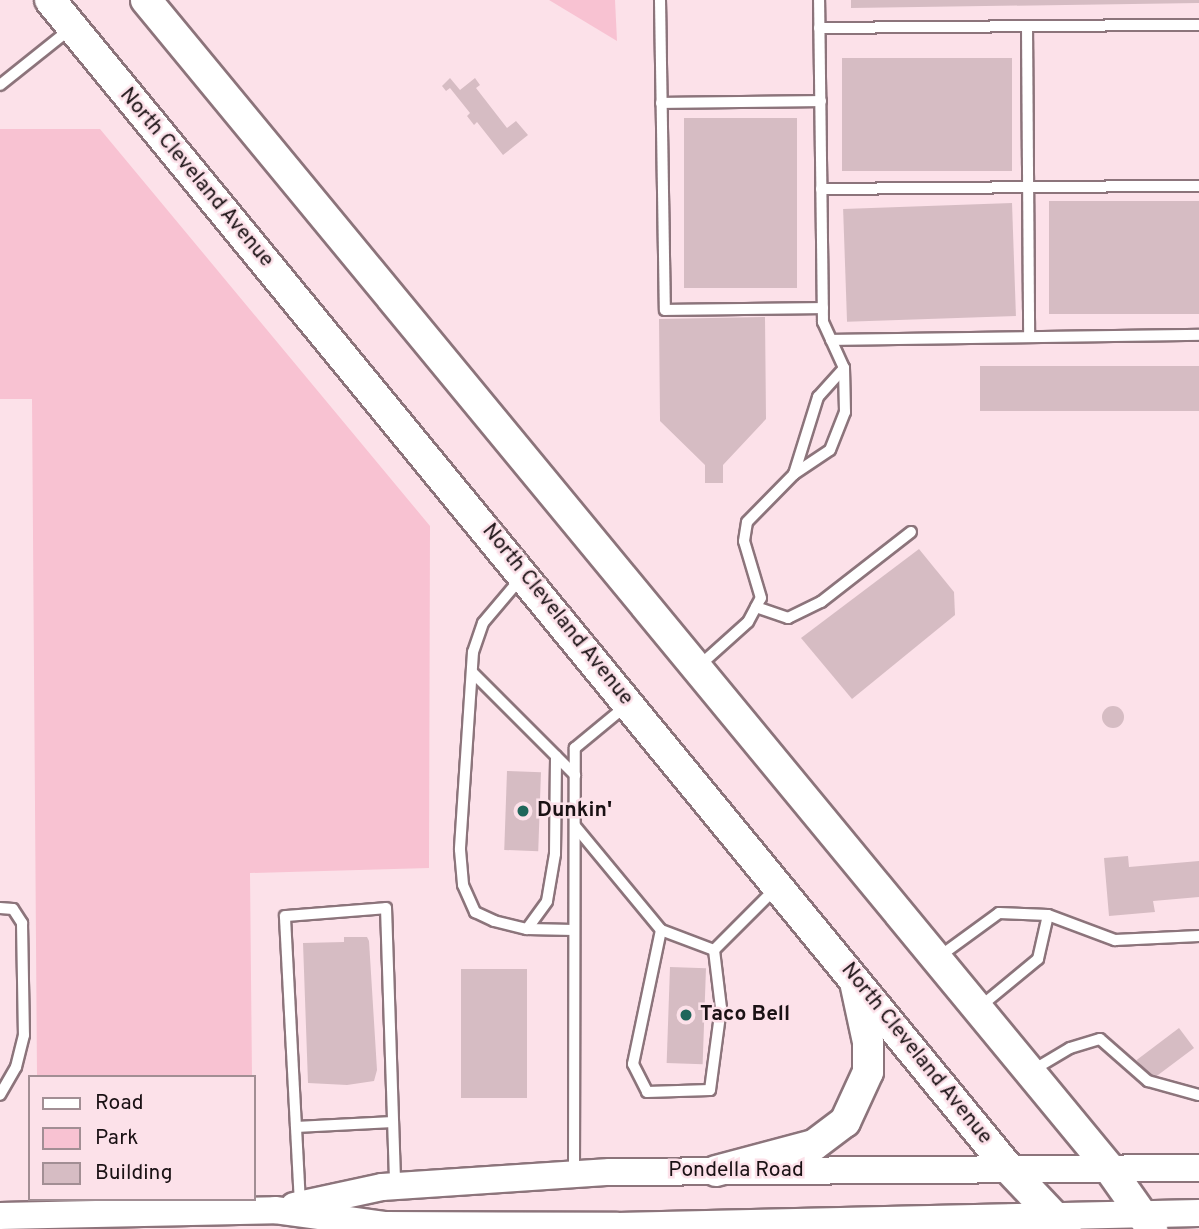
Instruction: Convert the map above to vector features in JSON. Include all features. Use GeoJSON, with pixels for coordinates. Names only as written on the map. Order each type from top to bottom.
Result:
{"type":"FeatureCollection","features":[{"type":"Feature","properties":{"kind":"main road","name":"North Cleveland Avenue"},"geometry":{"type":"LineString","coordinates":[[50,0],[780,885],[1010,1170],[1062,1224]]}},
{"type":"Feature","properties":{"kind":"main road"},"geometry":{"type":"LineString","coordinates":[[146,0],[1110,1168],[1147,1222]]}},
{"type":"Feature","properties":{"kind":"main road"},"geometry":{"type":"LineString","coordinates":[[716,1171],[814,1145],[845,1122],[868,1072],[868,1042],[853,974]]}},
{"type":"Feature","properties":{"kind":"main road","name":"Pondella Road"},"geometry":{"type":"LineString","coordinates":[[0,1216],[287,1207],[395,1186],[574,1174],[1199,1168]]}},
{"type":"Feature","properties":{"kind":"main road","name":"Pondella Road"},"geometry":{"type":"LineString","coordinates":[[287,1207],[384,1225],[1062,1224],[1147,1222],[1199,1213]]}},
{"type":"Feature","properties":{"kind":"lane"},"geometry":{"type":"LineString","coordinates":[[660,0],[666,310],[823,308]]}},
{"type":"Feature","properties":{"kind":"lane"},"geometry":{"type":"LineString","coordinates":[[697,668],[748,622],[761,598],[744,541],[747,522],[794,474],[830,450],[845,412],[844,368],[831,340],[823,308],[819,0]]}},
{"type":"Feature","properties":{"kind":"lane"},"geometry":{"type":"LineString","coordinates":[[820,28],[1199,25]]}},
{"type":"Feature","properties":{"kind":"lane"},"geometry":{"type":"LineString","coordinates":[[1027,27],[1029,337]]}},
{"type":"Feature","properties":{"kind":"lane"},"geometry":{"type":"LineString","coordinates":[[0,85],[73,28]]}},
{"type":"Feature","properties":{"kind":"lane"},"geometry":{"type":"LineString","coordinates":[[661,103],[821,101]]}},
{"type":"Feature","properties":{"kind":"lane"},"geometry":{"type":"LineString","coordinates":[[821,189],[1199,186]]}},
{"type":"Feature","properties":{"kind":"lane"},"geometry":{"type":"LineString","coordinates":[[831,340],[1199,335]]}},
{"type":"Feature","properties":{"kind":"lane"},"geometry":{"type":"LineString","coordinates":[[794,474],[818,397],[844,368]]}},
{"type":"Feature","properties":{"kind":"lane"},"geometry":{"type":"LineString","coordinates":[[756,607],[788,618],[821,602],[911,532]]}},
{"type":"Feature","properties":{"kind":"lane"},"geometry":{"type":"LineString","coordinates":[[524,575],[483,623],[473,652],[460,850],[463,885],[475,912],[527,929],[574,930]]}},
{"type":"Feature","properties":{"kind":"lane"},"geometry":{"type":"LineString","coordinates":[[472,672],[575,775]]}},
{"type":"Feature","properties":{"kind":"lane"},"geometry":{"type":"LineString","coordinates":[[574,1174],[575,748],[630,703]]}},
{"type":"Feature","properties":{"kind":"lane"},"geometry":{"type":"LineString","coordinates":[[527,929],[547,901],[556,840],[556,757]]}},
{"type":"Feature","properties":{"kind":"lane"},"geometry":{"type":"LineString","coordinates":[[575,826],[661,930],[714,950]]}},
{"type":"Feature","properties":{"kind":"lane"},"geometry":{"type":"LineString","coordinates":[[714,950],[780,885]]}},
{"type":"Feature","properties":{"kind":"lane"},"geometry":{"type":"LineString","coordinates":[[0,908],[13,909],[22,923],[24,1035],[16,1066],[0,1095]]}},
{"type":"Feature","properties":{"kind":"lane"},"geometry":{"type":"LineString","coordinates":[[287,1207],[296,1126],[285,916],[386,908],[395,1186]]}},
{"type":"Feature","properties":{"kind":"lane"},"geometry":{"type":"LineString","coordinates":[[937,959],[999,913],[1048,915],[1115,940],[1199,936]]}},
{"type":"Feature","properties":{"kind":"lane"},"geometry":{"type":"LineString","coordinates":[[978,1008],[1038,959],[1048,915]]}},
{"type":"Feature","properties":{"kind":"lane"},"geometry":{"type":"LineString","coordinates":[[661,930],[633,1065],[647,1092],[710,1090],[721,1008],[714,950]]}},
{"type":"Feature","properties":{"kind":"lane"},"geometry":{"type":"LineString","coordinates":[[1030,1072],[1070,1048],[1100,1039],[1148,1081],[1199,1096]]}},
{"type":"Feature","properties":{"kind":"lane"},"geometry":{"type":"LineString","coordinates":[[296,1126],[393,1122]]}},
{"type":"Feature","properties":{"kind":"green space"},"geometry":{"type":"Polygon","coordinates":[[[549,0],[615,0],[617,41],[549,0]]]}},
{"type":"Feature","properties":{"kind":"green space"},"geometry":{"type":"Polygon","coordinates":[[[0,129],[100,129],[430,526],[429,868],[250,873],[252,1075],[37,1075],[32,399],[0,399],[0,129]]]}},
{"type":"Feature","properties":{"kind":"building"},"geometry":{"type":"Polygon","coordinates":[[[851,0],[1199,0],[1199,3],[851,8],[851,0]]]}},
{"type":"Feature","properties":{"kind":"building"},"geometry":{"type":"Polygon","coordinates":[[[842,58],[1012,58],[1012,171],[842,171],[842,58]]]}},
{"type":"Feature","properties":{"kind":"building"},"geometry":{"type":"Polygon","coordinates":[[[450,78],[460,90],[475,78],[480,85],[476,88],[507,128],[516,121],[528,135],[503,155],[477,122],[474,125],[467,116],[470,113],[450,88],[446,91],[442,86],[450,78]]]}},
{"type":"Feature","properties":{"kind":"building"},"geometry":{"type":"Polygon","coordinates":[[[684,118],[797,118],[797,288],[684,288],[684,118]]]}},
{"type":"Feature","properties":{"kind":"building"},"geometry":{"type":"Polygon","coordinates":[[[1049,201],[1199,201],[1199,314],[1049,314],[1049,201]]]}},
{"type":"Feature","properties":{"kind":"building"},"geometry":{"type":"Polygon","coordinates":[[[1012,203],[1016,316],[847,322],[843,209],[1012,203]]]}},
{"type":"Feature","properties":{"kind":"building"},"geometry":{"type":"Polygon","coordinates":[[[765,317],[766,419],[723,465],[723,483],[705,483],[705,465],[660,421],[659,319],[765,317]]]}},
{"type":"Feature","properties":{"kind":"building"},"geometry":{"type":"Polygon","coordinates":[[[980,366],[1199,366],[1199,411],[980,411],[980,366]]]}},
{"type":"Feature","properties":{"kind":"building"},"geometry":{"type":"Polygon","coordinates":[[[919,549],[954,592],[955,615],[852,699],[801,638],[919,549]]]}},
{"type":"Feature","properties":{"kind":"building"},"geometry":{"type":"Polygon","coordinates":[[[1113,706],[1121,709],[1124,717],[1121,725],[1113,728],[1105,725],[1102,717],[1105,709],[1113,706]]]}},
{"type":"Feature","properties":{"kind":"building","name":"Dunkin'"},"geometry":{"type":"Polygon","coordinates":[[[507,771],[541,772],[538,851],[504,850],[507,771]]]}},
{"type":"Feature","properties":{"kind":"building"},"geometry":{"type":"Polygon","coordinates":[[[1128,856],[1129,867],[1199,861],[1199,897],[1153,901],[1155,912],[1109,916],[1104,858],[1128,856]]]}},
{"type":"Feature","properties":{"kind":"building"},"geometry":{"type":"Polygon","coordinates":[[[344,937],[367,937],[369,941],[377,1070],[374,1081],[347,1085],[308,1083],[303,943],[344,942],[344,937]]]}},
{"type":"Feature","properties":{"kind":"building","name":"Taco Bell"},"geometry":{"type":"Polygon","coordinates":[[[670,967],[706,968],[703,1064],[667,1063],[670,967]]]}},
{"type":"Feature","properties":{"kind":"building"},"geometry":{"type":"Polygon","coordinates":[[[461,969],[527,969],[527,1098],[461,1098],[461,969]]]}},
{"type":"Feature","properties":{"kind":"building"},"geometry":{"type":"Polygon","coordinates":[[[1179,1028],[1194,1048],[1152,1080],[1137,1060],[1179,1028]]]}},
{"type":"Feature","properties":{"kind":"place","name":"Dunkin'"},"geometry":{"type":"Point","coordinates":[523,811]}},
{"type":"Feature","properties":{"kind":"place","name":"Taco Bell"},"geometry":{"type":"Point","coordinates":[686,1015]}}]}
